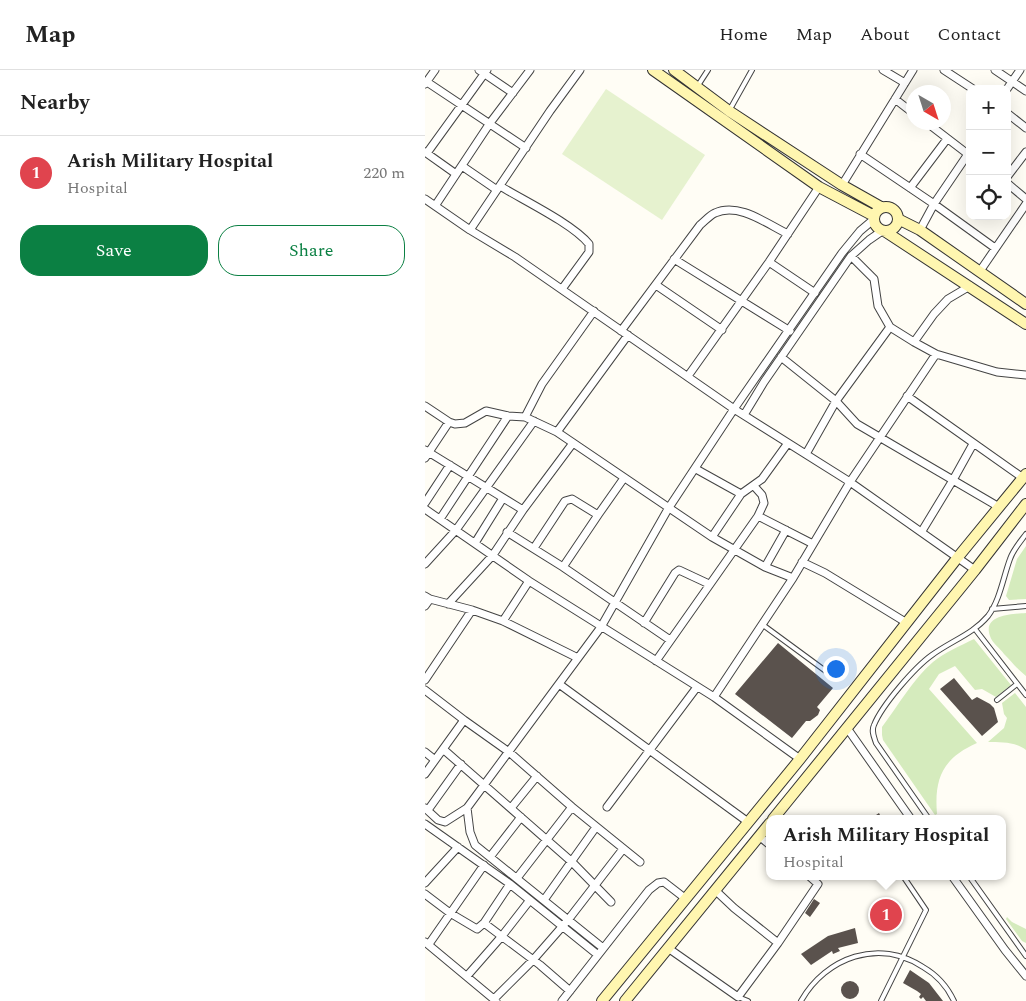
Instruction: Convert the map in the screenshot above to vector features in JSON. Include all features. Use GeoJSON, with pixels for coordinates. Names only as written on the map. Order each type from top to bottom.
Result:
{"type":"FeatureCollection","features":[{"type":"Feature","properties":{"kind":"main road"},"geometry":{"type":"LineString","coordinates":[[653,70],[819,187],[873,218],[876,227],[970,286],[1026,324]]}},
{"type":"Feature","properties":{"kind":"main road"},"geometry":{"type":"LineString","coordinates":[[674,70],[729,111],[842,185],[881,207],[885,206],[893,209],[898,219],[920,230],[1026,304]]}},
{"type":"Feature","properties":{"kind":"main road"},"geometry":{"type":"LineString","coordinates":[[873,218],[881,207]]}},
{"type":"Feature","properties":{"kind":"main road"},"geometry":{"type":"LineString","coordinates":[[884,232],[893,229],[898,219]]}},
{"type":"Feature","properties":{"kind":"main road"},"geometry":{"type":"LineString","coordinates":[[602,1001],[714,866],[1024,476]]}},
{"type":"Feature","properties":{"kind":"main road"},"geometry":{"type":"LineString","coordinates":[[776,815],[975,570],[1026,504]]}},
{"type":"Feature","properties":{"kind":"main road"},"geometry":{"type":"LineString","coordinates":[[625,1001],[766,828]]}},
{"type":"Feature","properties":{"kind":"main road"},"geometry":{"type":"LineString","coordinates":[[714,866],[727,876]]}},
{"type":"Feature","properties":{"kind":"main road"},"geometry":{"type":"LineString","coordinates":[[640,955],[653,965]]}},
{"type":"Feature","properties":{"kind":"main road"},"geometry":{"type":"LineString","coordinates":[[625,974],[638,984]]}},
{"type":"Feature","properties":{"kind":"street"},"geometry":{"type":"LineString","coordinates":[[435,70],[426,83],[462,104],[526,148]]}},
{"type":"Feature","properties":{"kind":"street"},"geometry":{"type":"LineString","coordinates":[[435,206],[490,123],[530,70]]}},
{"type":"Feature","properties":{"kind":"street"},"geometry":{"type":"LineString","coordinates":[[470,230],[580,70]]}},
{"type":"Feature","properties":{"kind":"street"},"geometry":{"type":"LineString","coordinates":[[883,70],[905,83]]}},
{"type":"Feature","properties":{"kind":"street"},"geometry":{"type":"LineString","coordinates":[[842,185],[913,70]]}},
{"type":"Feature","properties":{"kind":"street"},"geometry":{"type":"LineString","coordinates":[[944,70],[967,85]]}},
{"type":"Feature","properties":{"kind":"street"},"geometry":{"type":"LineString","coordinates":[[995,70],[1026,90]]}},
{"type":"Feature","properties":{"kind":"street"},"geometry":{"type":"LineString","coordinates":[[1010,85],[1020,70]]}},
{"type":"Feature","properties":{"kind":"street"},"geometry":{"type":"LineString","coordinates":[[456,174],[426,152],[462,104],[483,71],[513,93]]}},
{"type":"Feature","properties":{"kind":"street"},"geometry":{"type":"LineString","coordinates":[[895,99],[906,108]]}},
{"type":"Feature","properties":{"kind":"street"},"geometry":{"type":"LineString","coordinates":[[1011,116],[1026,128]]}},
{"type":"Feature","properties":{"kind":"street"},"geometry":{"type":"LineString","coordinates":[[936,130],[966,153]]}},
{"type":"Feature","properties":{"kind":"street"},"geometry":{"type":"LineString","coordinates":[[909,188],[947,139]]}},
{"type":"Feature","properties":{"kind":"street"},"geometry":{"type":"LineString","coordinates":[[1009,175],[1026,152]]}},
{"type":"Feature","properties":{"kind":"street"},"geometry":{"type":"LineString","coordinates":[[860,154],[995,248]]}},
{"type":"Feature","properties":{"kind":"street"},"geometry":{"type":"LineString","coordinates":[[920,230],[933,204],[966,159]]}},
{"type":"Feature","properties":{"kind":"street"},"geometry":{"type":"LineString","coordinates":[[462,166],[565,225],[589,244],[589,252],[562,289]]}},
{"type":"Feature","properties":{"kind":"street"},"geometry":{"type":"LineString","coordinates":[[688,376],[743,301],[819,187]]}},
{"type":"Feature","properties":{"kind":"street"},"geometry":{"type":"LineString","coordinates":[[1011,187],[1026,198]]}},
{"type":"Feature","properties":{"kind":"street"},"geometry":{"type":"LineString","coordinates":[[425,199],[470,230],[515,257],[734,409],[850,482],[975,570]]}},
{"type":"Feature","properties":{"kind":"street"},"geometry":{"type":"LineString","coordinates":[[981,271],[1026,204]]}},
{"type":"Feature","properties":{"kind":"street"},"geometry":{"type":"LineString","coordinates":[[557,432],[625,333],[655,285],[700,225],[715,213],[732,210],[743,212],[788,234]]}},
{"type":"Feature","properties":{"kind":"street"},"geometry":{"type":"LineString","coordinates":[[461,764],[426,809],[442,821],[448,821],[467,808],[601,627],[668,509],[734,409],[790,331],[842,253],[873,218]]}},
{"type":"Feature","properties":{"kind":"street"},"geometry":{"type":"LineString","coordinates":[[744,415],[851,256],[869,240],[884,232]]}},
{"type":"Feature","properties":{"kind":"street"},"geometry":{"type":"LineString","coordinates":[[851,256],[874,279],[878,306],[890,327],[937,354],[997,372],[1026,375]]}},
{"type":"Feature","properties":{"kind":"street"},"geometry":{"type":"LineString","coordinates":[[674,259],[790,331]]}},
{"type":"Feature","properties":{"kind":"street"},"geometry":{"type":"LineString","coordinates":[[769,262],[815,293]]}},
{"type":"Feature","properties":{"kind":"street"},"geometry":{"type":"LineString","coordinates":[[655,285],[722,330]]}},
{"type":"Feature","properties":{"kind":"street"},"geometry":{"type":"LineString","coordinates":[[914,342],[934,314],[948,299],[970,286]]}},
{"type":"Feature","properties":{"kind":"street"},"geometry":{"type":"LineString","coordinates":[[525,417],[542,384],[594,311]]}},
{"type":"Feature","properties":{"kind":"street"},"geometry":{"type":"LineString","coordinates":[[806,454],[836,401],[890,327]]}},
{"type":"Feature","properties":{"kind":"street"},"geometry":{"type":"LineString","coordinates":[[714,697],[793,578],[850,482],[937,354]]}},
{"type":"Feature","properties":{"kind":"street"},"geometry":{"type":"LineString","coordinates":[[781,358],[836,401],[857,424],[999,507]]}},
{"type":"Feature","properties":{"kind":"street"},"geometry":{"type":"LineString","coordinates":[[907,396],[973,444],[1024,476]]}},
{"type":"Feature","properties":{"kind":"street"},"geometry":{"type":"LineString","coordinates":[[425,406],[455,424],[465,423],[486,411],[508,416],[525,417],[534,421],[557,432],[711,537],[765,567],[793,578]]}},
{"type":"Feature","properties":{"kind":"street"},"geometry":{"type":"LineString","coordinates":[[440,519],[508,416]]}},
{"type":"Feature","properties":{"kind":"street"},"geometry":{"type":"LineString","coordinates":[[425,564],[456,530],[534,421]]}},
{"type":"Feature","properties":{"kind":"street"},"geometry":{"type":"LineString","coordinates":[[449,422],[426,453],[523,510]]}},
{"type":"Feature","properties":{"kind":"street"},"geometry":{"type":"LineString","coordinates":[[448,604],[493,555],[507,532],[573,443]]}},
{"type":"Feature","properties":{"kind":"street"},"geometry":{"type":"LineString","coordinates":[[711,537],[741,494],[754,486],[788,443]]}},
{"type":"Feature","properties":{"kind":"street"},"geometry":{"type":"LineString","coordinates":[[922,531],[973,444]]}},
{"type":"Feature","properties":{"kind":"street"},"geometry":{"type":"LineString","coordinates":[[425,503],[449,465]]}},
{"type":"Feature","properties":{"kind":"street"},"geometry":{"type":"LineString","coordinates":[[696,469],[741,494]]}},
{"type":"Feature","properties":{"kind":"street"},"geometry":{"type":"LineString","coordinates":[[563,567],[623,478]]}},
{"type":"Feature","properties":{"kind":"street"},"geometry":{"type":"LineString","coordinates":[[656,660],[759,516],[764,503],[762,495],[754,486]]}},
{"type":"Feature","properties":{"kind":"street"},"geometry":{"type":"LineString","coordinates":[[475,543],[503,498]]}},
{"type":"Feature","properties":{"kind":"street"},"geometry":{"type":"LineString","coordinates":[[534,548],[562,504],[567,500],[572,499],[598,515]]}},
{"type":"Feature","properties":{"kind":"street"},"geometry":{"type":"LineString","coordinates":[[425,509],[529,581],[714,697],[800,759]]}},
{"type":"Feature","properties":{"kind":"street"},"geometry":{"type":"LineString","coordinates":[[759,516],[813,544]]}},
{"type":"Feature","properties":{"kind":"street"},"geometry":{"type":"LineString","coordinates":[[765,567],[786,530]]}},
{"type":"Feature","properties":{"kind":"street"},"geometry":{"type":"LineString","coordinates":[[507,532],[563,567],[670,640]]}},
{"type":"Feature","properties":{"kind":"street"},"geometry":{"type":"LineString","coordinates":[[803,562],[825,573],[907,623]]}},
{"type":"Feature","properties":{"kind":"street"},"geometry":{"type":"LineString","coordinates":[[644,623],[675,573],[679,570],[709,584]]}},
{"type":"Feature","properties":{"kind":"street"},"geometry":{"type":"LineString","coordinates":[[503,621],[529,581]]}},
{"type":"Feature","properties":{"kind":"street"},"geometry":{"type":"LineString","coordinates":[[425,606],[427,597],[472,610],[503,621],[578,658]]}},
{"type":"Feature","properties":{"kind":"street"},"geometry":{"type":"LineString","coordinates":[[425,680],[472,610]]}},
{"type":"Feature","properties":{"kind":"street"},"geometry":{"type":"LineString","coordinates":[[559,684],[748,822]]}},
{"type":"Feature","properties":{"kind":"street"},"geometry":{"type":"LineString","coordinates":[[607,808],[697,687]]}},
{"type":"Feature","properties":{"kind":"street"},"geometry":{"type":"LineString","coordinates":[[426,694],[509,752],[639,862]]}},
{"type":"Feature","properties":{"kind":"street"},"geometry":{"type":"LineString","coordinates":[[425,774],[464,720]]}},
{"type":"Feature","properties":{"kind":"street"},"geometry":{"type":"LineString","coordinates":[[847,728],[908,815]]}},
{"type":"Feature","properties":{"kind":"street"},"geometry":{"type":"LineString","coordinates":[[443,749],[572,862],[611,902]]}},
{"type":"Feature","properties":{"kind":"street"},"geometry":{"type":"LineString","coordinates":[[425,752],[435,760]]}},
{"type":"Feature","properties":{"kind":"street"},"geometry":{"type":"LineString","coordinates":[[511,808],[537,776]]}},
{"type":"Feature","properties":{"kind":"street"},"geometry":{"type":"LineString","coordinates":[[517,878],[572,807]]}},
{"type":"Feature","properties":{"kind":"street"},"geometry":{"type":"LineString","coordinates":[[467,808],[471,839],[475,845],[603,948]]}},
{"type":"Feature","properties":{"kind":"street"},"geometry":{"type":"LineString","coordinates":[[435,817],[427,825],[510,884],[598,955]]}},
{"type":"Feature","properties":{"kind":"street"},"geometry":{"type":"LineString","coordinates":[[490,857],[521,817]]}},
{"type":"Feature","properties":{"kind":"street"},"geometry":{"type":"LineString","coordinates":[[544,900],[596,827]]}},
{"type":"Feature","properties":{"kind":"street"},"geometry":{"type":"LineString","coordinates":[[759,836],[766,842]]}},
{"type":"Feature","properties":{"kind":"street"},"geometry":{"type":"LineString","coordinates":[[425,883],[428,874],[457,847]]}},
{"type":"Feature","properties":{"kind":"street"},"geometry":{"type":"LineString","coordinates":[[484,865],[427,943],[495,1000],[563,926],[623,849]]}},
{"type":"Feature","properties":{"kind":"street"},"geometry":{"type":"LineString","coordinates":[[668,948],[738,997],[778,943],[817,884],[813,880]]}},
{"type":"Feature","properties":{"kind":"street"},"geometry":{"type":"LineString","coordinates":[[954,880],[1026,976]]}},
{"type":"Feature","properties":{"kind":"street"},"geometry":{"type":"LineString","coordinates":[[562,1001],[649,890],[658,883],[664,882],[686,899]]}},
{"type":"Feature","properties":{"kind":"street"},"geometry":{"type":"LineString","coordinates":[[425,894],[450,913],[475,929],[479,929],[510,884]]}},
{"type":"Feature","properties":{"kind":"street"},"geometry":{"type":"LineString","coordinates":[[523,895],[529,887]]}},
{"type":"Feature","properties":{"kind":"street"},"geometry":{"type":"LineString","coordinates":[[715,890],[734,908],[778,943]]}},
{"type":"Feature","properties":{"kind":"street"},"geometry":{"type":"LineString","coordinates":[[467,976],[530,900]]}},
{"type":"Feature","properties":{"kind":"street"},"geometry":{"type":"LineString","coordinates":[[484,923],[570,991]]}},
{"type":"Feature","properties":{"kind":"lane"},"geometry":{"type":"LineString","coordinates":[[697,87],[707,70]]}},
{"type":"Feature","properties":{"kind":"lane"},"geometry":{"type":"LineString","coordinates":[[729,111],[752,70]]}},
{"type":"Feature","properties":{"kind":"lane"},"geometry":{"type":"LineString","coordinates":[[926,815],[876,743],[873,726],[883,709],[922,663],[932,654],[975,629],[992,609],[1000,591],[1010,558],[1026,534]]}},
{"type":"Feature","properties":{"kind":"lane"},"geometry":{"type":"LineString","coordinates":[[992,609],[1026,606]]}},
{"type":"Feature","properties":{"kind":"lane"},"geometry":{"type":"LineString","coordinates":[[763,625],[827,672]]}},
{"type":"Feature","properties":{"kind":"lane"},"geometry":{"type":"LineString","coordinates":[[975,629],[1026,695]]}},
{"type":"Feature","properties":{"kind":"lane"},"geometry":{"type":"LineString","coordinates":[[997,700],[1017,684]]}},
{"type":"Feature","properties":{"kind":"lane"},"geometry":{"type":"LineString","coordinates":[[881,1001],[926,910],[906,880]]}},
{"type":"Feature","properties":{"kind":"lane"},"geometry":{"type":"LineString","coordinates":[[972,880],[1026,956]]}},
{"type":"Feature","properties":{"kind":"lane"},"geometry":{"type":"LineString","coordinates":[[1020,949],[1026,948]]}},
{"type":"Feature","properties":{"kind":"lane"},"geometry":{"type":"LineString","coordinates":[[801,1001],[808,988],[825,971],[853,957],[877,952],[903,956],[919,964],[937,976],[951,994],[953,1001]]}},
{"type":"Feature","properties":{"kind":"lane"},"geometry":{"type":"LineString","coordinates":[[738,997],[747,1001]]}},
{"type":"Feature","properties":{"kind":"green space"},"geometry":{"type":"Polygon","coordinates":[[[606,89],[705,155],[662,220],[562,154],[606,89]]]}},
{"type":"Feature","properties":{"kind":"green space"},"geometry":{"type":"Polygon","coordinates":[[[1026,546],[1026,599],[1009,600],[1006,596],[1017,559],[1026,546]]]}},
{"type":"Feature","properties":{"kind":"green space"},"geometry":{"type":"Polygon","coordinates":[[[1026,613],[1026,676],[994,643],[989,629],[995,619],[1026,613]]]}},
{"type":"Feature","properties":{"kind":"green space"},"geometry":{"type":"Polygon","coordinates":[[[974,639],[1011,685],[996,697],[982,689],[975,690],[955,666],[939,674],[929,689],[977,743],[956,755],[943,771],[937,790],[937,814],[935,815],[883,740],[882,727],[912,684],[933,662],[953,649],[974,639]]]}},
{"type":"Feature","properties":{"kind":"green space"},"geometry":{"type":"Polygon","coordinates":[[[1015,693],[1026,707],[1026,750],[1013,744],[988,742],[1004,728],[1007,718],[1004,714],[1002,703],[1015,693]]]}},
{"type":"Feature","properties":{"kind":"green space"},"geometry":{"type":"Polygon","coordinates":[[[1007,917],[1012,922],[1026,929],[1026,943],[1022,941],[1006,919],[1007,917]]]}},
{"type":"Feature","properties":{"kind":"building"},"geometry":{"type":"Polygon","coordinates":[[[778,643],[833,688],[817,707],[820,710],[818,715],[810,721],[806,721],[792,738],[735,694],[778,643]]]}},
{"type":"Feature","properties":{"kind":"building"},"geometry":{"type":"Polygon","coordinates":[[[954,678],[972,700],[977,697],[994,708],[998,722],[982,736],[940,689],[954,678]]]}},
{"type":"Feature","properties":{"kind":"building"},"geometry":{"type":"Polygon","coordinates":[[[814,899],[820,903],[810,917],[805,913],[814,899]]]}},
{"type":"Feature","properties":{"kind":"building"},"geometry":{"type":"Polygon","coordinates":[[[855,928],[858,943],[838,948],[840,951],[833,954],[832,951],[811,965],[801,954],[828,936],[855,928]]]}},
{"type":"Feature","properties":{"kind":"building"},"geometry":{"type":"Polygon","coordinates":[[[910,970],[929,983],[943,1001],[926,1001],[923,997],[921,999],[919,997],[921,994],[903,983],[910,970]]]}},
{"type":"Feature","properties":{"kind":"building"},"geometry":{"type":"Polygon","coordinates":[[[846,981],[854,981],[859,986],[857,997],[846,999],[841,994],[841,986],[846,981]]]}},
{"type":"Feature","properties":{"kind":"place","name":"Arish Military Hospital"},"geometry":{"type":"Point","coordinates":[886,915]}}]}
